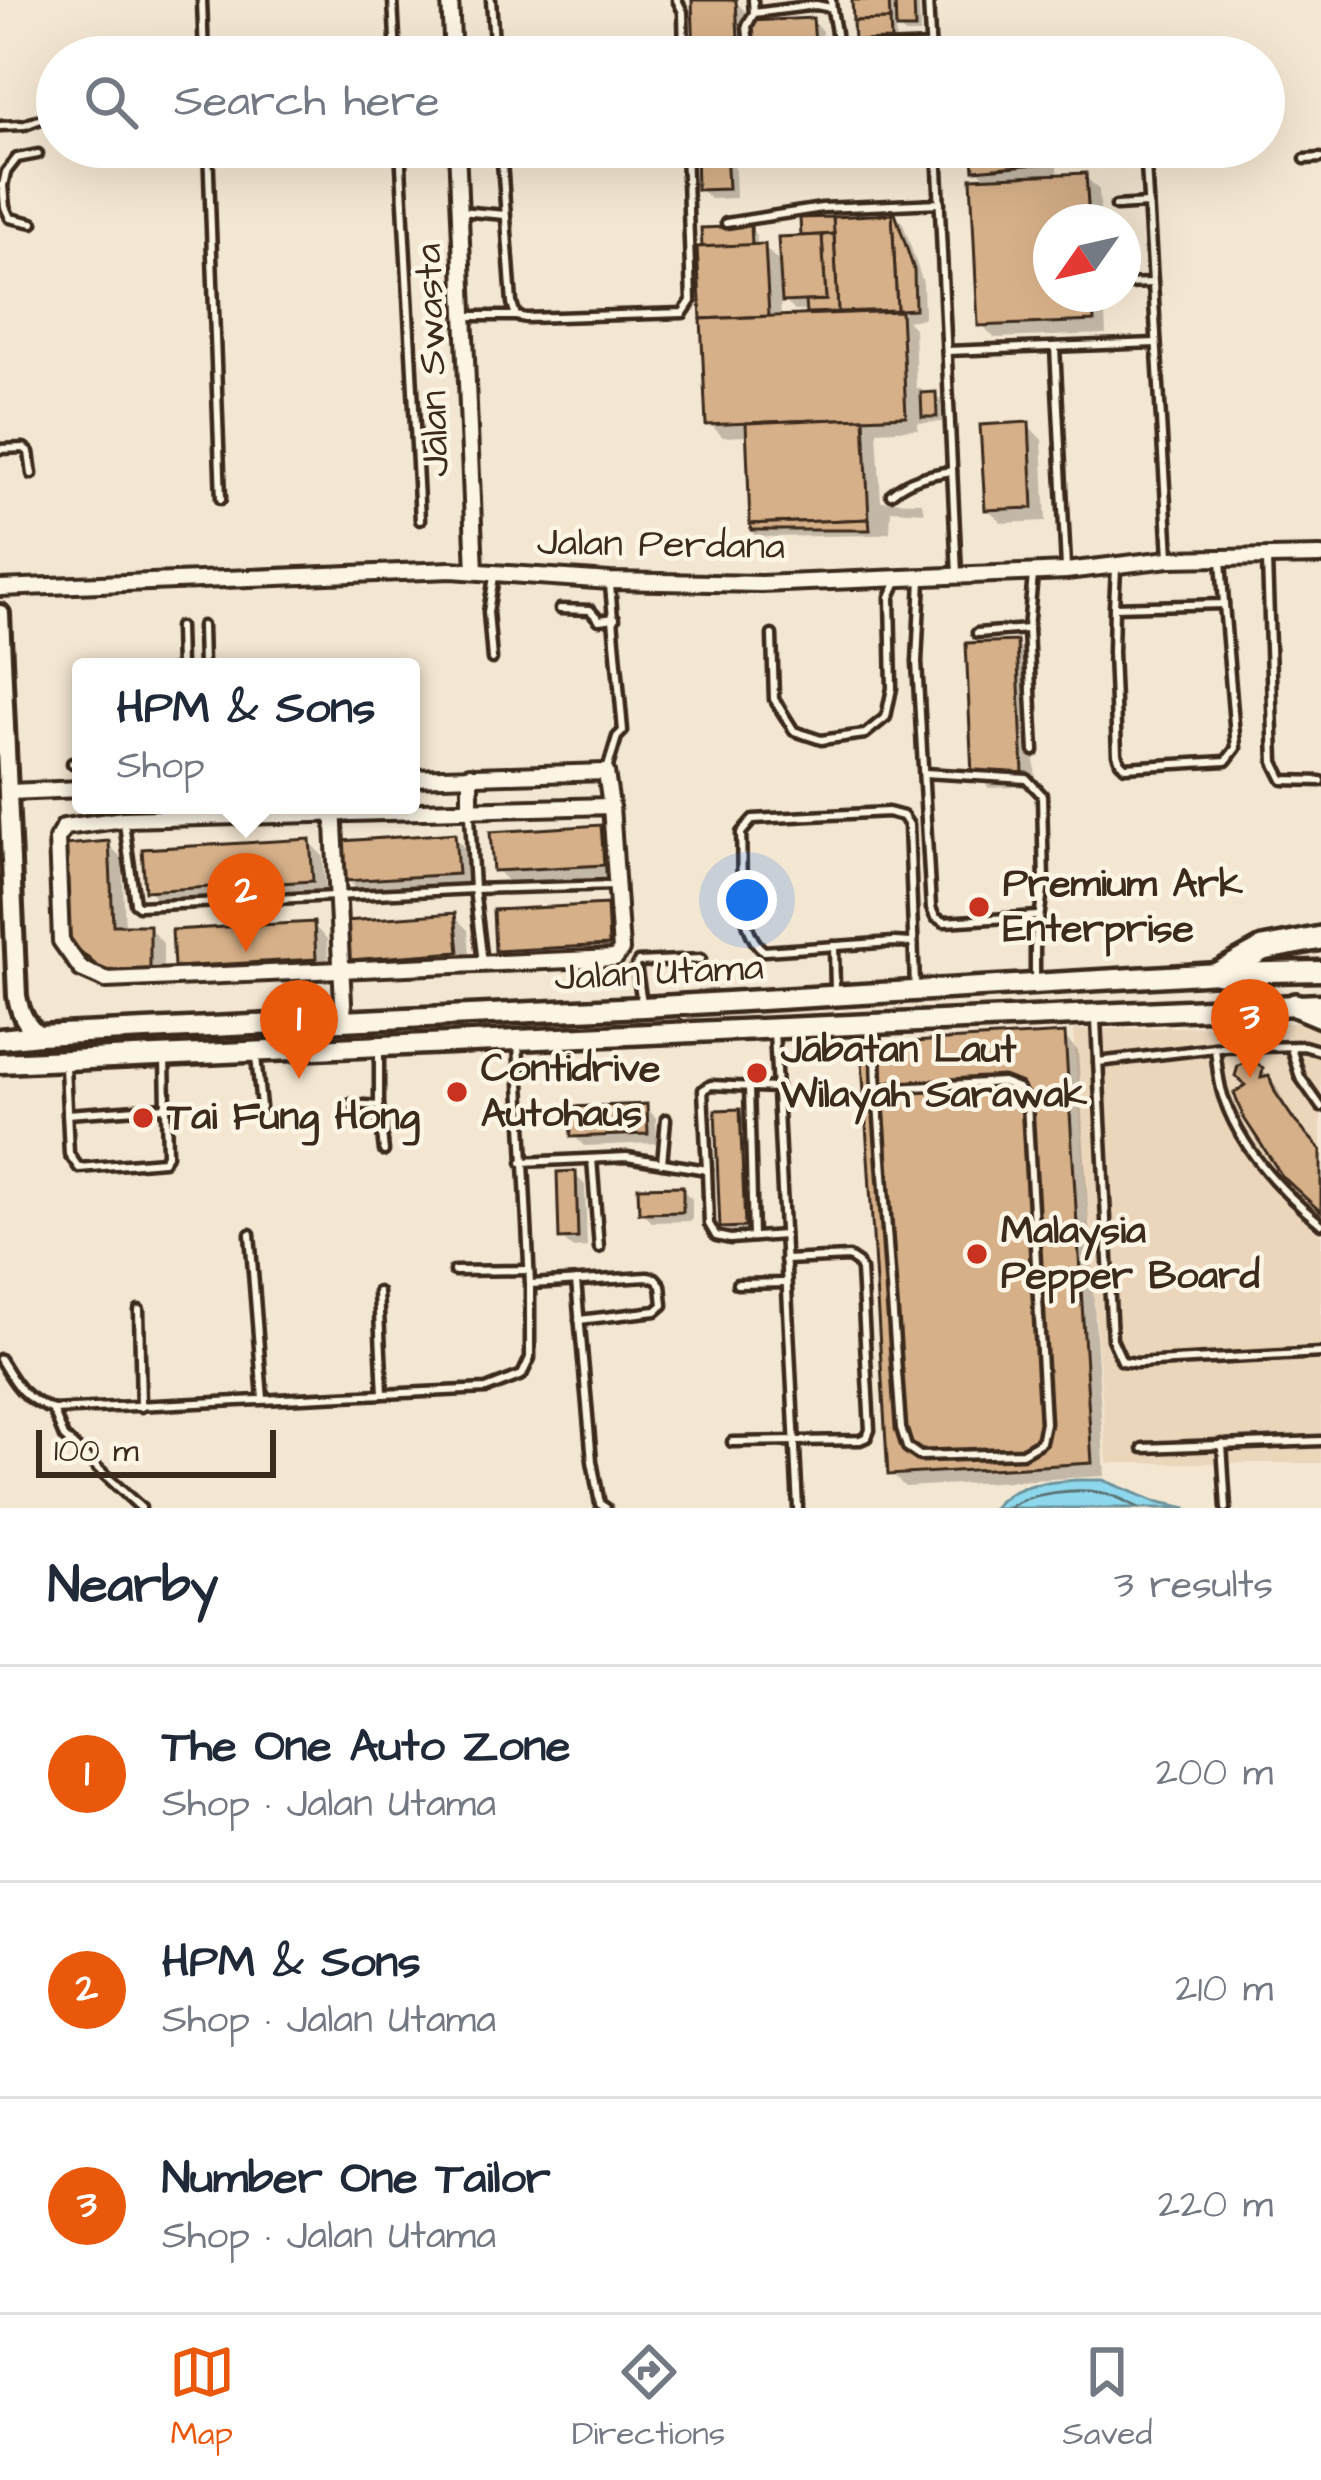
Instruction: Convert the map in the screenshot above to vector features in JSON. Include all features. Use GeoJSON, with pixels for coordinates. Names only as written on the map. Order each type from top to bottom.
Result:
{"type":"FeatureCollection","features":[{"type":"Feature","properties":{"kind":"highway"},"geometry":{"type":"LineString","coordinates":[[1219,973],[1263,949],[1321,938]]}},
{"type":"Feature","properties":{"kind":"highway"},"geometry":{"type":"LineString","coordinates":[[1295,1005],[1321,1016]]}},
{"type":"Feature","properties":{"kind":"main road","name":"Jalan Utama"},"geometry":{"type":"LineString","coordinates":[[0,1040],[1321,971]]}},
{"type":"Feature","properties":{"kind":"main road","name":"Jalan Utama"},"geometry":{"type":"LineString","coordinates":[[0,1063],[1321,1004]]}},
{"type":"Feature","properties":{"kind":"street"},"geometry":{"type":"LineString","coordinates":[[450,0],[452,36]]}},
{"type":"Feature","properties":{"kind":"street","name":"Jalan Swasta"},"geometry":{"type":"LineString","coordinates":[[458,168],[475,571]]}},
{"type":"Feature","properties":{"kind":"street","name":"Jalan Perdana"},"geometry":{"type":"LineString","coordinates":[[0,588],[475,571],[610,581],[761,584],[1066,571],[1169,559],[1321,556]]}},
{"type":"Feature","properties":{"kind":"street"},"geometry":{"type":"LineString","coordinates":[[0,614],[17,996],[20,1012],[39,1035]]}},
{"type":"Feature","properties":{"kind":"street"},"geometry":{"type":"LineString","coordinates":[[115,814],[64,827],[56,839],[61,941],[81,969],[106,980],[615,958],[621,950],[619,885],[606,772],[420,778]]}},
{"type":"Feature","properties":{"kind":"street"},"geometry":{"type":"LineString","coordinates":[[470,775],[470,812]]}},
{"type":"Feature","properties":{"kind":"street"},"geometry":{"type":"LineString","coordinates":[[9,792],[72,789]]}},
{"type":"Feature","properties":{"kind":"street"},"geometry":{"type":"LineString","coordinates":[[420,811],[611,806]]}},
{"type":"Feature","properties":{"kind":"street"},"geometry":{"type":"LineString","coordinates":[[333,814],[344,1022]]}},
{"type":"Feature","properties":{"kind":"lane"},"geometry":{"type":"LineString","coordinates":[[202,0],[203,36]]}},
{"type":"Feature","properties":{"kind":"lane"},"geometry":{"type":"LineString","coordinates":[[393,0],[395,36]]}},
{"type":"Feature","properties":{"kind":"lane"},"geometry":{"type":"LineString","coordinates":[[493,0],[494,36]]}},
{"type":"Feature","properties":{"kind":"lane"},"geometry":{"type":"LineString","coordinates":[[677,0],[683,12],[684,36]]}},
{"type":"Feature","properties":{"kind":"lane"},"geometry":{"type":"LineString","coordinates":[[748,36],[754,0]]}},
{"type":"Feature","properties":{"kind":"lane"},"geometry":{"type":"LineString","coordinates":[[928,0],[930,36]]}},
{"type":"Feature","properties":{"kind":"lane"},"geometry":{"type":"LineString","coordinates":[[754,13],[831,4],[836,36]]}},
{"type":"Feature","properties":{"kind":"lane"},"geometry":{"type":"LineString","coordinates":[[0,125],[36,121]]}},
{"type":"Feature","properties":{"kind":"lane"},"geometry":{"type":"LineString","coordinates":[[33,224],[10,218],[2,186],[16,158],[36,154]]}},
{"type":"Feature","properties":{"kind":"lane"},"geometry":{"type":"LineString","coordinates":[[1305,159],[1321,158]]}},
{"type":"Feature","properties":{"kind":"lane"},"geometry":{"type":"LineString","coordinates":[[209,168],[221,499]]}},
{"type":"Feature","properties":{"kind":"lane"},"geometry":{"type":"LineString","coordinates":[[401,168],[420,520]]}},
{"type":"Feature","properties":{"kind":"lane"},"geometry":{"type":"LineString","coordinates":[[502,168],[516,316]]}},
{"type":"Feature","properties":{"kind":"lane"},"geometry":{"type":"LineString","coordinates":[[464,316],[683,313],[691,302],[687,168]]}},
{"type":"Feature","properties":{"kind":"lane"},"geometry":{"type":"LineString","coordinates":[[938,168],[957,574]]}},
{"type":"Feature","properties":{"kind":"lane"},"geometry":{"type":"LineString","coordinates":[[1146,168],[1169,559]]}},
{"type":"Feature","properties":{"kind":"lane"},"geometry":{"type":"LineString","coordinates":[[726,223],[823,208],[940,203]]}},
{"type":"Feature","properties":{"kind":"lane"},"geometry":{"type":"LineString","coordinates":[[1141,204],[1148,204]]}},
{"type":"Feature","properties":{"kind":"lane"},"geometry":{"type":"LineString","coordinates":[[460,211],[505,215]]}},
{"type":"Feature","properties":{"kind":"lane"},"geometry":{"type":"LineString","coordinates":[[1141,283],[1153,283]]}},
{"type":"Feature","properties":{"kind":"lane"},"geometry":{"type":"LineString","coordinates":[[947,351],[1156,344]]}},
{"type":"Feature","properties":{"kind":"lane"},"geometry":{"type":"LineString","coordinates":[[1055,347],[1066,571]]}},
{"type":"Feature","properties":{"kind":"lane"},"geometry":{"type":"LineString","coordinates":[[0,449],[24,448],[29,452],[32,474]]}},
{"type":"Feature","properties":{"kind":"lane"},"geometry":{"type":"LineString","coordinates":[[890,494],[925,476],[952,471]]}},
{"type":"Feature","properties":{"kind":"lane"},"geometry":{"type":"LineString","coordinates":[[1267,557],[1274,762],[1283,780],[1321,781]]}},
{"type":"Feature","properties":{"kind":"lane"},"geometry":{"type":"LineString","coordinates":[[1116,565],[1113,652],[1118,754],[1125,767],[1226,761],[1236,748],[1221,559]]}},
{"type":"Feature","properties":{"kind":"lane"},"geometry":{"type":"LineString","coordinates":[[1033,572],[1028,629],[1034,751]]}},
{"type":"Feature","properties":{"kind":"lane"},"geometry":{"type":"LineString","coordinates":[[492,659],[488,612],[495,573]]}},
{"type":"Feature","properties":{"kind":"lane"},"geometry":{"type":"LineString","coordinates":[[772,635],[774,699],[794,731],[820,740],[865,734],[886,717],[892,688],[890,597],[899,576]]}},
{"type":"Feature","properties":{"kind":"lane"},"geometry":{"type":"LineString","coordinates":[[921,576],[917,662],[931,908],[944,922],[1038,916]]}},
{"type":"Feature","properties":{"kind":"lane"},"geometry":{"type":"LineString","coordinates":[[606,772],[616,736],[623,731],[610,581]]}},
{"type":"Feature","properties":{"kind":"lane"},"geometry":{"type":"LineString","coordinates":[[1114,608],[1224,604]]}},
{"type":"Feature","properties":{"kind":"lane"},"geometry":{"type":"LineString","coordinates":[[560,609],[590,610],[599,620],[614,618]]}},
{"type":"Feature","properties":{"kind":"lane"},"geometry":{"type":"LineString","coordinates":[[202,626],[203,658]]}},
{"type":"Feature","properties":{"kind":"lane"},"geometry":{"type":"LineString","coordinates":[[179,627],[181,658]]}},
{"type":"Feature","properties":{"kind":"lane"},"geometry":{"type":"LineString","coordinates":[[977,633],[1028,629]]}},
{"type":"Feature","properties":{"kind":"lane"},"geometry":{"type":"LineString","coordinates":[[924,773],[1027,779],[1042,795],[1044,883],[1034,948],[1035,985]]}},
{"type":"Feature","properties":{"kind":"lane"},"geometry":{"type":"LineString","coordinates":[[470,812],[484,963]]}},
{"type":"Feature","properties":{"kind":"lane"},"geometry":{"type":"LineString","coordinates":[[912,944],[764,951],[754,944],[745,917],[741,833],[753,819],[888,812],[903,816],[909,825],[916,992]]}},
{"type":"Feature","properties":{"kind":"lane"},"geometry":{"type":"LineString","coordinates":[[123,814],[139,906],[619,885]]}},
{"type":"Feature","properties":{"kind":"lane"},"geometry":{"type":"LineString","coordinates":[[834,946],[834,996]]}},
{"type":"Feature","properties":{"kind":"lane"},"geometry":{"type":"LineString","coordinates":[[643,1007],[638,962],[701,959]]}},
{"type":"Feature","properties":{"kind":"lane"},"geometry":{"type":"LineString","coordinates":[[1096,1012],[1112,1340],[1122,1361],[1321,1353]]}},
{"type":"Feature","properties":{"kind":"lane"},"geometry":{"type":"LineString","coordinates":[[875,1023],[877,1089],[902,1428],[908,1447],[920,1456],[1022,1453],[1041,1442],[1045,1423],[1028,1102],[1018,1088],[1004,1082],[877,1089]]}},
{"type":"Feature","properties":{"kind":"lane"},"geometry":{"type":"LineString","coordinates":[[774,1028],[798,1508]]}},
{"type":"Feature","properties":{"kind":"lane"},"geometry":{"type":"LineString","coordinates":[[0,1359],[31,1401],[53,1411],[487,1389],[522,1375],[530,1358],[530,1284],[518,1042]]}},
{"type":"Feature","properties":{"kind":"lane"},"geometry":{"type":"LineString","coordinates":[[1098,1062],[1215,1048],[1304,1046],[1321,1051]]}},
{"type":"Feature","properties":{"kind":"lane"},"geometry":{"type":"LineString","coordinates":[[379,1047],[383,1151]]}},
{"type":"Feature","properties":{"kind":"lane"},"geometry":{"type":"LineString","coordinates":[[1215,1048],[1223,1096],[1252,1154],[1291,1200],[1321,1224]]}},
{"type":"Feature","properties":{"kind":"lane"},"geometry":{"type":"LineString","coordinates":[[1291,1048],[1300,1077],[1321,1107]]}},
{"type":"Feature","properties":{"kind":"lane"},"geometry":{"type":"LineString","coordinates":[[256,1052],[261,1107]]}},
{"type":"Feature","properties":{"kind":"lane"},"geometry":{"type":"LineString","coordinates":[[64,1059],[70,1154],[79,1168],[163,1161],[167,1154],[165,1056]]}},
{"type":"Feature","properties":{"kind":"lane"},"geometry":{"type":"LineString","coordinates":[[776,1088],[711,1085],[703,1090],[706,1170],[709,1224],[716,1236],[784,1235]]}},
{"type":"Feature","properties":{"kind":"lane"},"geometry":{"type":"LineString","coordinates":[[749,1087],[753,1237]]}},
{"type":"Feature","properties":{"kind":"lane"},"geometry":{"type":"LineString","coordinates":[[351,1105],[379,1106]]}},
{"type":"Feature","properties":{"kind":"lane"},"geometry":{"type":"LineString","coordinates":[[67,1114],[165,1107]]}},
{"type":"Feature","properties":{"kind":"lane"},"geometry":{"type":"LineString","coordinates":[[662,1163],[666,1119]]}},
{"type":"Feature","properties":{"kind":"lane"},"geometry":{"type":"LineString","coordinates":[[522,1162],[627,1156],[706,1170]]}},
{"type":"Feature","properties":{"kind":"lane"},"geometry":{"type":"LineString","coordinates":[[592,1159],[599,1248]]}},
{"type":"Feature","properties":{"kind":"lane"},"geometry":{"type":"LineString","coordinates":[[250,1234],[263,1399]]}},
{"type":"Feature","properties":{"kind":"lane"},"geometry":{"type":"LineString","coordinates":[[732,1442],[860,1440],[870,1430],[858,1263],[849,1257],[785,1260]]}},
{"type":"Feature","properties":{"kind":"lane"},"geometry":{"type":"LineString","coordinates":[[454,1271],[529,1270]]}},
{"type":"Feature","properties":{"kind":"lane"},"geometry":{"type":"LineString","coordinates":[[530,1284],[656,1278],[662,1285],[663,1304],[656,1311],[578,1320]]}},
{"type":"Feature","properties":{"kind":"lane"},"geometry":{"type":"LineString","coordinates":[[576,1281],[592,1461],[600,1504],[607,1508]]}},
{"type":"Feature","properties":{"kind":"lane"},"geometry":{"type":"LineString","coordinates":[[736,1284],[786,1283]]}},
{"type":"Feature","properties":{"kind":"lane"},"geometry":{"type":"LineString","coordinates":[[378,1292],[383,1394]]}},
{"type":"Feature","properties":{"kind":"lane"},"geometry":{"type":"LineString","coordinates":[[139,1310],[141,1407]]}},
{"type":"Feature","properties":{"kind":"lane"},"geometry":{"type":"LineString","coordinates":[[53,1411],[64,1437],[141,1508]]}},
{"type":"Feature","properties":{"kind":"lane"},"geometry":{"type":"LineString","coordinates":[[1143,1448],[1321,1441]]}},
{"type":"Feature","properties":{"kind":"lane"},"geometry":{"type":"LineString","coordinates":[[1222,1444],[1226,1508]]}},
{"type":"Feature","properties":{"kind":"shaded area"},"geometry":{"type":"Polygon","coordinates":[[[1321,1022],[1321,1463],[1107,1463],[1073,1030],[1321,1022]]]}},
{"type":"Feature","properties":{"kind":"water"},"geometry":{"type":"Polygon","coordinates":[[[1103,1480],[1154,1501],[1187,1508],[993,1508],[1020,1489],[1103,1480]]]}},
{"type":"Feature","properties":{"kind":"building"},"geometry":{"type":"Polygon","coordinates":[[[692,0],[736,0],[738,36],[693,36],[692,0]]]}},
{"type":"Feature","properties":{"kind":"building"},"geometry":{"type":"Polygon","coordinates":[[[852,0],[889,0],[890,20],[853,21],[852,0]]]}},
{"type":"Feature","properties":{"kind":"building"},"geometry":{"type":"Polygon","coordinates":[[[895,0],[914,0],[915,29],[896,29],[895,0]]]}},
{"type":"Feature","properties":{"kind":"building"},"geometry":{"type":"Polygon","coordinates":[[[813,18],[814,36],[750,36],[749,21],[813,18]]]}},
{"type":"Feature","properties":{"kind":"building"},"geometry":{"type":"Polygon","coordinates":[[[890,20],[891,36],[854,36],[853,21],[890,20]]]}},
{"type":"Feature","properties":{"kind":"building"},"geometry":{"type":"Polygon","coordinates":[[[696,168],[727,168],[728,189],[697,190],[696,168]]]}},
{"type":"Feature","properties":{"kind":"building"},"geometry":{"type":"Polygon","coordinates":[[[1086,173],[1088,204],[1033,204],[1033,312],[1093,312],[1094,321],[978,326],[971,178],[1086,173]]]}},
{"type":"Feature","properties":{"kind":"building"},"geometry":{"type":"Polygon","coordinates":[[[895,213],[914,270],[915,309],[897,310],[895,213]]]}},
{"type":"Feature","properties":{"kind":"building"},"geometry":{"type":"Polygon","coordinates":[[[892,214],[897,310],[838,312],[833,217],[892,214]]]}},
{"type":"Feature","properties":{"kind":"building"},"geometry":{"type":"Polygon","coordinates":[[[833,217],[834,234],[801,236],[800,218],[833,217]]]}},
{"type":"Feature","properties":{"kind":"building"},"geometry":{"type":"Polygon","coordinates":[[[751,226],[752,245],[702,247],[701,228],[751,226]]]}},
{"type":"Feature","properties":{"kind":"building"},"geometry":{"type":"Polygon","coordinates":[[[834,234],[838,312],[806,313],[805,301],[826,300],[822,235],[834,234]]]}},
{"type":"Feature","properties":{"kind":"building"},"geometry":{"type":"Polygon","coordinates":[[[822,235],[826,300],[782,302],[778,237],[822,235]]]}},
{"type":"Feature","properties":{"kind":"building"},"geometry":{"type":"Polygon","coordinates":[[[765,244],[769,316],[701,319],[697,247],[765,244]]]}},
{"type":"Feature","properties":{"kind":"building"},"geometry":{"type":"Polygon","coordinates":[[[901,311],[906,416],[706,425],[701,319],[901,311]]]}},
{"type":"Feature","properties":{"kind":"building"},"geometry":{"type":"Polygon","coordinates":[[[936,392],[937,417],[922,417],[921,393],[936,392]]]}},
{"type":"Feature","properties":{"kind":"building"},"geometry":{"type":"Polygon","coordinates":[[[864,418],[869,519],[750,524],[746,423],[864,418]]]}},
{"type":"Feature","properties":{"kind":"building"},"geometry":{"type":"Polygon","coordinates":[[[1029,422],[1033,508],[985,510],[980,425],[1029,422]]]}},
{"type":"Feature","properties":{"kind":"building"},"geometry":{"type":"Polygon","coordinates":[[[869,519],[870,530],[751,530],[750,524],[869,519]]]}},
{"type":"Feature","properties":{"kind":"building"},"geometry":{"type":"Polygon","coordinates":[[[1017,641],[1023,773],[972,775],[966,643],[1017,641]]]}},
{"type":"Feature","properties":{"kind":"building"},"geometry":{"type":"Polygon","coordinates":[[[601,825],[604,865],[493,871],[490,832],[601,825]]]}},
{"type":"Feature","properties":{"kind":"building"},"geometry":{"type":"Polygon","coordinates":[[[455,833],[458,874],[345,881],[342,841],[455,833]]]}},
{"type":"Feature","properties":{"kind":"building"},"geometry":{"type":"Polygon","coordinates":[[[310,839],[313,881],[145,891],[142,849],[310,839]]]}},
{"type":"Feature","properties":{"kind":"building"},"geometry":{"type":"Polygon","coordinates":[[[109,841],[113,925],[150,925],[150,971],[105,973],[70,942],[64,845],[109,841]]]}},
{"type":"Feature","properties":{"kind":"building"},"geometry":{"type":"Polygon","coordinates":[[[607,904],[609,945],[495,951],[493,910],[607,904]]]}},
{"type":"Feature","properties":{"kind":"building"},"geometry":{"type":"Polygon","coordinates":[[[455,913],[459,952],[349,960],[346,921],[455,913]]]}},
{"type":"Feature","properties":{"kind":"building"},"geometry":{"type":"Polygon","coordinates":[[[314,922],[316,959],[174,967],[172,930],[314,922]]]}},
{"type":"Feature","properties":{"kind":"building","name":"Malaysia Pepper Board"},"geometry":{"type":"Polygon","coordinates":[[[1065,1033],[1092,1463],[888,1475],[861,1045],[1065,1033]]]}},
{"type":"Feature","properties":{"kind":"building"},"geometry":{"type":"Polygon","coordinates":[[[1253,1059],[1263,1069],[1261,1078],[1269,1076],[1294,1120],[1321,1150],[1321,1212],[1282,1176],[1244,1118],[1234,1093],[1245,1085],[1235,1076],[1238,1066],[1253,1059]]]}},
{"type":"Feature","properties":{"kind":"building"},"geometry":{"type":"Polygon","coordinates":[[[647,1104],[648,1134],[571,1137],[570,1107],[647,1104]]]}},
{"type":"Feature","properties":{"kind":"building"},"geometry":{"type":"Polygon","coordinates":[[[740,1109],[745,1227],[720,1228],[715,1110],[740,1109]]]}},
{"type":"Feature","properties":{"kind":"building"},"geometry":{"type":"Polygon","coordinates":[[[576,1171],[578,1238],[559,1239],[557,1172],[576,1171]]]}},
{"type":"Feature","properties":{"kind":"building"},"geometry":{"type":"Polygon","coordinates":[[[683,1186],[683,1212],[639,1213],[638,1187],[683,1186]]]}},
{"type":"Feature","properties":{"kind":"place","name":"Premium Ark Enterprise"},"geometry":{"type":"Point","coordinates":[979,907]}},
{"type":"Feature","properties":{"kind":"place","name":"HPM & Sons"},"geometry":{"type":"Point","coordinates":[246,952]}},
{"type":"Feature","properties":{"kind":"place","name":"Jabatan Laut Wilayah Sarawak"},"geometry":{"type":"Point","coordinates":[757,1073]}},
{"type":"Feature","properties":{"kind":"place","name":"Number One Tailor"},"geometry":{"type":"Point","coordinates":[1250,1078]}},
{"type":"Feature","properties":{"kind":"place","name":"The One Auto Zone"},"geometry":{"type":"Point","coordinates":[299,1079]}},
{"type":"Feature","properties":{"kind":"place","name":"Contidrive Autohaus"},"geometry":{"type":"Point","coordinates":[457,1092]}},
{"type":"Feature","properties":{"kind":"place","name":"Tai Fung Hong"},"geometry":{"type":"Point","coordinates":[143,1118]}},
{"type":"Feature","properties":{"kind":"place","name":"Malaysia Pepper Board"},"geometry":{"type":"Point","coordinates":[977,1254]}}]}
